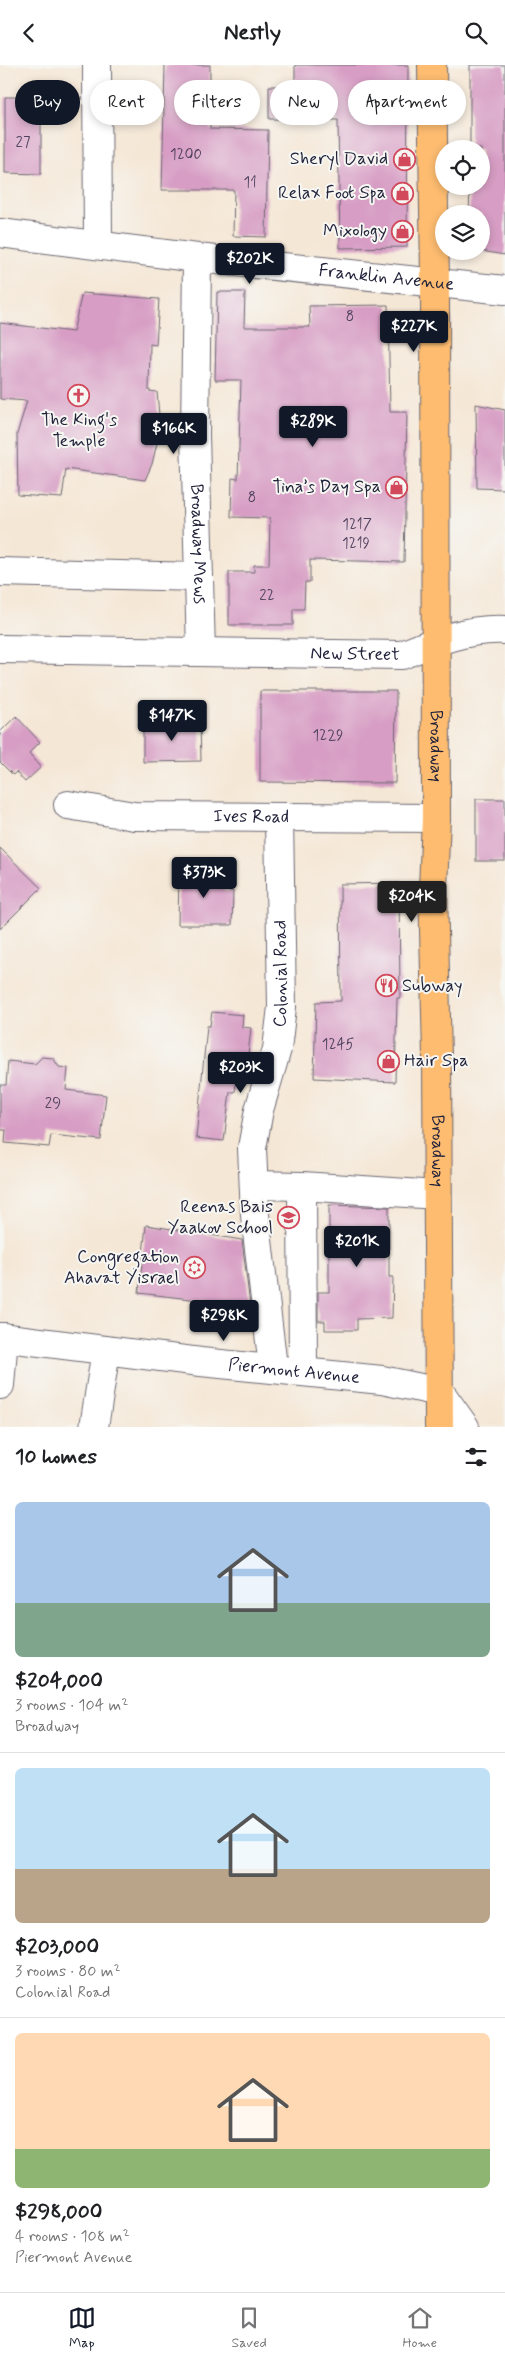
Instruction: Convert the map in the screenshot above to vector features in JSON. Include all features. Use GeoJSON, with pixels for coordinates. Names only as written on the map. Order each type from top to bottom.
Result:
{"type":"FeatureCollection","features":[{"type":"Feature","properties":{"kind":"main road","name":"Broadway"},"geometry":{"type":"LineString","coordinates":[[432,65],[436,641],[436,818],[433,888],[439,1427]]}},
{"type":"Feature","properties":{"kind":"street"},"geometry":{"type":"LineString","coordinates":[[97,65],[98,244]]}},
{"type":"Feature","properties":{"kind":"street","name":"Franklin Avenue"},"geometry":{"type":"LineString","coordinates":[[0,233],[197,258],[505,290]]}},
{"type":"Feature","properties":{"kind":"street","name":"Broadway Mews"},"geometry":{"type":"LineString","coordinates":[[197,258],[195,435],[200,651]]}},
{"type":"Feature","properties":{"kind":"street"},"geometry":{"type":"LineString","coordinates":[[0,572],[199,577]]}},
{"type":"Feature","properties":{"kind":"street","name":"New Street"},"geometry":{"type":"LineString","coordinates":[[0,649],[402,655],[436,641],[486,629],[505,630]]}},
{"type":"Feature","properties":{"kind":"street","name":"Ives Road"},"geometry":{"type":"LineString","coordinates":[[68,805],[134,816],[436,818]]}},
{"type":"Feature","properties":{"kind":"street","name":"Colonial Road"},"geometry":{"type":"LineString","coordinates":[[273,1367],[255,1215],[252,1148],[259,1110],[277,1049],[282,1007],[280,817]]}},
{"type":"Feature","properties":{"kind":"street"},"geometry":{"type":"LineString","coordinates":[[254,1185],[302,1186],[437,1195]]}},
{"type":"Feature","properties":{"kind":"street"},"geometry":{"type":"LineString","coordinates":[[302,1186],[304,1371]]}},
{"type":"Feature","properties":{"kind":"street"},"geometry":{"type":"LineString","coordinates":[[0,1385],[2,1337]]}},
{"type":"Feature","properties":{"kind":"street","name":"Piermont Avenue"},"geometry":{"type":"LineString","coordinates":[[2,1337],[201,1362],[273,1367],[382,1380],[440,1392]]}},
{"type":"Feature","properties":{"kind":"street"},"geometry":{"type":"LineString","coordinates":[[94,1427],[106,1350]]}},
{"type":"Feature","properties":{"kind":"street"},"geometry":{"type":"LineString","coordinates":[[440,1392],[465,1427]]}},
{"type":"Feature","properties":{"kind":"building"},"geometry":{"type":"Polygon","coordinates":[[[165,65],[210,65],[210,80],[174,80],[174,125],[210,125],[210,129],[268,130],[266,237],[233,236],[234,190],[162,190],[165,65]]]}},
{"type":"Feature","properties":{"kind":"building"},"geometry":{"type":"Polygon","coordinates":[[[295,65],[408,65],[408,80],[348,80],[348,125],[408,125],[407,247],[340,248],[338,80],[295,80],[295,65]]]}},
{"type":"Feature","properties":{"kind":"building"},"geometry":{"type":"Polygon","coordinates":[[[470,65],[505,65],[505,255],[490,252],[490,205],[469,205],[470,195],[490,195],[490,140],[470,140],[470,65]]]}},
{"type":"Feature","properties":{"kind":"building"},"geometry":{"type":"Polygon","coordinates":[[[270,86],[270,119],[269,119],[270,86]]]}},
{"type":"Feature","properties":{"kind":"building"},"geometry":{"type":"Polygon","coordinates":[[[5,97],[15,97],[15,125],[41,125],[41,174],[5,173],[5,97]]]}},
{"type":"Feature","properties":{"kind":"building"},"geometry":{"type":"Polygon","coordinates":[[[217,292],[245,292],[244,327],[310,327],[309,306],[388,305],[390,412],[407,412],[404,562],[310,560],[310,582],[305,582],[304,609],[293,609],[293,625],[229,625],[229,572],[254,572],[254,565],[269,565],[270,518],[231,517],[232,478],[238,479],[241,380],[215,380],[217,292]]]}},
{"type":"Feature","properties":{"kind":"building","name":"The King's Temple"},"geometry":{"type":"Polygon","coordinates":[[[82,293],[159,299],[156,345],[150,344],[149,391],[157,392],[159,415],[157,443],[152,464],[145,480],[66,469],[62,498],[18,495],[17,434],[27,401],[0,399],[0,323],[73,332],[82,293]]]}},
{"type":"Feature","properties":{"kind":"building"},"geometry":{"type":"Polygon","coordinates":[[[476,404],[505,410],[505,489],[477,488],[476,404]]]}},
{"type":"Feature","properties":{"kind":"building"},"geometry":{"type":"Polygon","coordinates":[[[260,691],[396,691],[395,783],[260,782],[260,691]]]}},
{"type":"Feature","properties":{"kind":"building"},"geometry":{"type":"Polygon","coordinates":[[[16,716],[40,742],[29,753],[41,767],[25,782],[16,772],[13,775],[0,762],[0,732],[16,716]]]}},
{"type":"Feature","properties":{"kind":"building"},"geometry":{"type":"Polygon","coordinates":[[[200,722],[201,761],[143,762],[143,723],[200,722]]]}},
{"type":"Feature","properties":{"kind":"building"},"geometry":{"type":"Polygon","coordinates":[[[476,799],[505,799],[505,861],[476,861],[476,799]]]}},
{"type":"Feature","properties":{"kind":"building"},"geometry":{"type":"Polygon","coordinates":[[[0,848],[41,888],[0,929],[0,848]]]}},
{"type":"Feature","properties":{"kind":"building"},"geometry":{"type":"Polygon","coordinates":[[[179,870],[225,871],[224,891],[233,891],[232,925],[178,925],[179,870]]]}},
{"type":"Feature","properties":{"kind":"building"},"geometry":{"type":"Polygon","coordinates":[[[399,883],[400,998],[397,998],[395,1082],[314,1078],[316,1002],[341,1001],[340,884],[399,883]]]}},
{"type":"Feature","properties":{"kind":"building"},"geometry":{"type":"Polygon","coordinates":[[[212,1012],[243,1015],[242,1027],[251,1028],[246,1073],[237,1073],[235,1092],[230,1092],[224,1141],[196,1138],[207,1026],[210,1026],[212,1012]]]}},
{"type":"Feature","properties":{"kind":"building"},"geometry":{"type":"Polygon","coordinates":[[[42,1057],[53,1058],[59,1067],[68,1068],[66,1090],[106,1095],[101,1140],[51,1135],[49,1147],[5,1143],[6,1130],[0,1130],[0,1085],[6,1085],[8,1061],[35,1064],[42,1057]]]}},
{"type":"Feature","properties":{"kind":"building"},"geometry":{"type":"Polygon","coordinates":[[[329,1205],[389,1207],[389,1277],[393,1277],[392,1318],[357,1319],[357,1330],[325,1330],[325,1321],[318,1321],[318,1292],[329,1292],[329,1205]]]}},
{"type":"Feature","properties":{"kind":"building","name":"Congregation Ahavat Yisrael"},"geometry":{"type":"Polygon","coordinates":[[[146,1225],[242,1240],[250,1306],[139,1293],[146,1225]]]}},
{"type":"Feature","properties":{"kind":"place","name":"Sheryl David"},"geometry":{"type":"Point","coordinates":[404,159]}},
{"type":"Feature","properties":{"kind":"place","name":"Relax Foot Spa"},"geometry":{"type":"Point","coordinates":[402,193]}},
{"type":"Feature","properties":{"kind":"place","name":"Mixology"},"geometry":{"type":"Point","coordinates":[403,231]}},
{"type":"Feature","properties":{"kind":"place","name":"The King's Temple"},"geometry":{"type":"Point","coordinates":[79,395]}},
{"type":"Feature","properties":{"kind":"place","name":"Tina’s Day Spa"},"geometry":{"type":"Point","coordinates":[397,487]}},
{"type":"Feature","properties":{"kind":"place","name":"Subway"},"geometry":{"type":"Point","coordinates":[386,986]}},
{"type":"Feature","properties":{"kind":"place","name":"Hair Spa"},"geometry":{"type":"Point","coordinates":[388,1061]}},
{"type":"Feature","properties":{"kind":"place","name":"Reenas Bais Yaakov School"},"geometry":{"type":"Point","coordinates":[289,1217]}},
{"type":"Feature","properties":{"kind":"place","name":"Congregation Ahavat Yisrael"},"geometry":{"type":"Point","coordinates":[195,1267]}}]}
